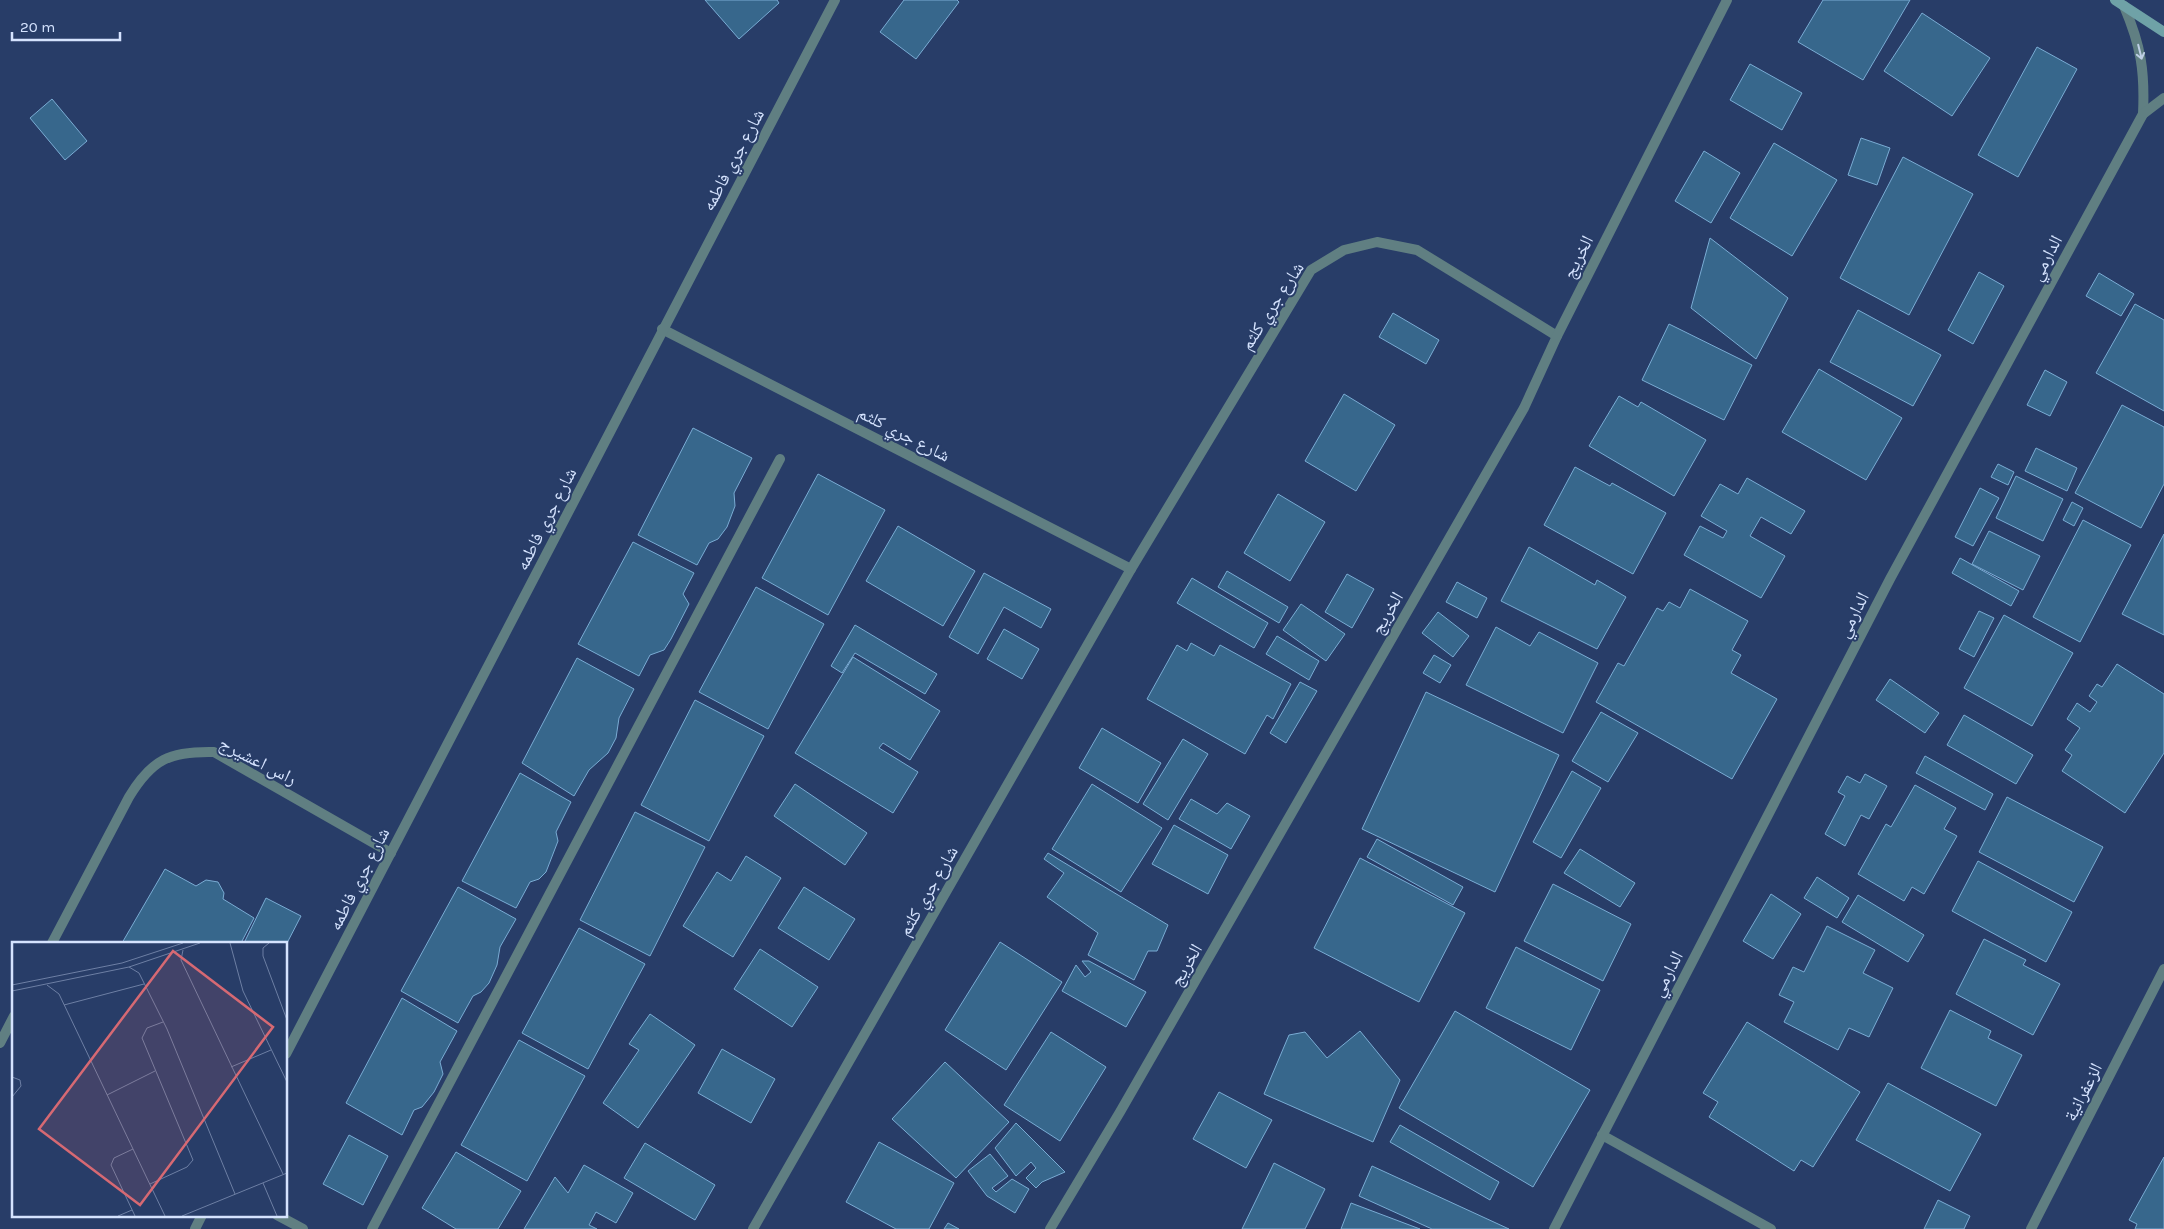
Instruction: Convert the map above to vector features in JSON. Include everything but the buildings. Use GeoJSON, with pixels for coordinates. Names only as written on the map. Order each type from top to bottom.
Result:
{"type":"FeatureCollection","features":[{"type":"Feature","properties":{"kind":"main road"},"geometry":{"type":"LineString","coordinates":[[2119,3],[2164,32]]}},
{"type":"Feature","properties":{"kind":"street","name":"شارع جري فاطمه"},"geometry":{"type":"LineString","coordinates":[[288,1050],[835,0]]}},
{"type":"Feature","properties":{"kind":"street","name":"الخريج"},"geometry":{"type":"LineString","coordinates":[[1050,1229],[1120,1112],[1524,408],[1557,336],[1727,0]]}},
{"type":"Feature","properties":{"kind":"street","name":"الدارمي"},"geometry":{"type":"LineString","coordinates":[[1554,1229],[1890,579],[2142,114],[2144,86],[2142,59],[2134,32],[2119,3]]}},
{"type":"Feature","properties":{"kind":"street","name":"الدارمي"},"geometry":{"type":"LineString","coordinates":[[2142,114],[2164,98]]}},
{"type":"Feature","properties":{"kind":"street","name":"شارع جري كلثم"},"geometry":{"type":"LineString","coordinates":[[753,1229],[1131,569],[1311,270],[1344,250],[1377,242],[1417,250],[1557,336]]}},
{"type":"Feature","properties":{"kind":"street","name":"شارع جري كلثم"},"geometry":{"type":"LineString","coordinates":[[662,329],[1131,569]]}},
{"type":"Feature","properties":{"kind":"street"},"geometry":{"type":"LineString","coordinates":[[372,1229],[780,459]]}},
{"type":"Feature","properties":{"kind":"street","name":"راس اعشيرج"},"geometry":{"type":"LineString","coordinates":[[53,942],[142,775],[163,759],[188,751],[214,752],[391,853]]}},
{"type":"Feature","properties":{"kind":"street","name":"الزعفرانية"},"geometry":{"type":"LineString","coordinates":[[2031,1229],[2164,969]]}},
{"type":"Feature","properties":{"kind":"street"},"geometry":{"type":"LineString","coordinates":[[0,1042],[12,1020]]}},
{"type":"Feature","properties":{"kind":"street"},"geometry":{"type":"LineString","coordinates":[[1602,1135],[1771,1229]]}},
{"type":"Feature","properties":{"kind":"street"},"geometry":{"type":"LineString","coordinates":[[195,1229],[202,1216]]}},
{"type":"Feature","properties":{"kind":"street"},"geometry":{"type":"LineString","coordinates":[[279,1216],[303,1229]]}}]}
